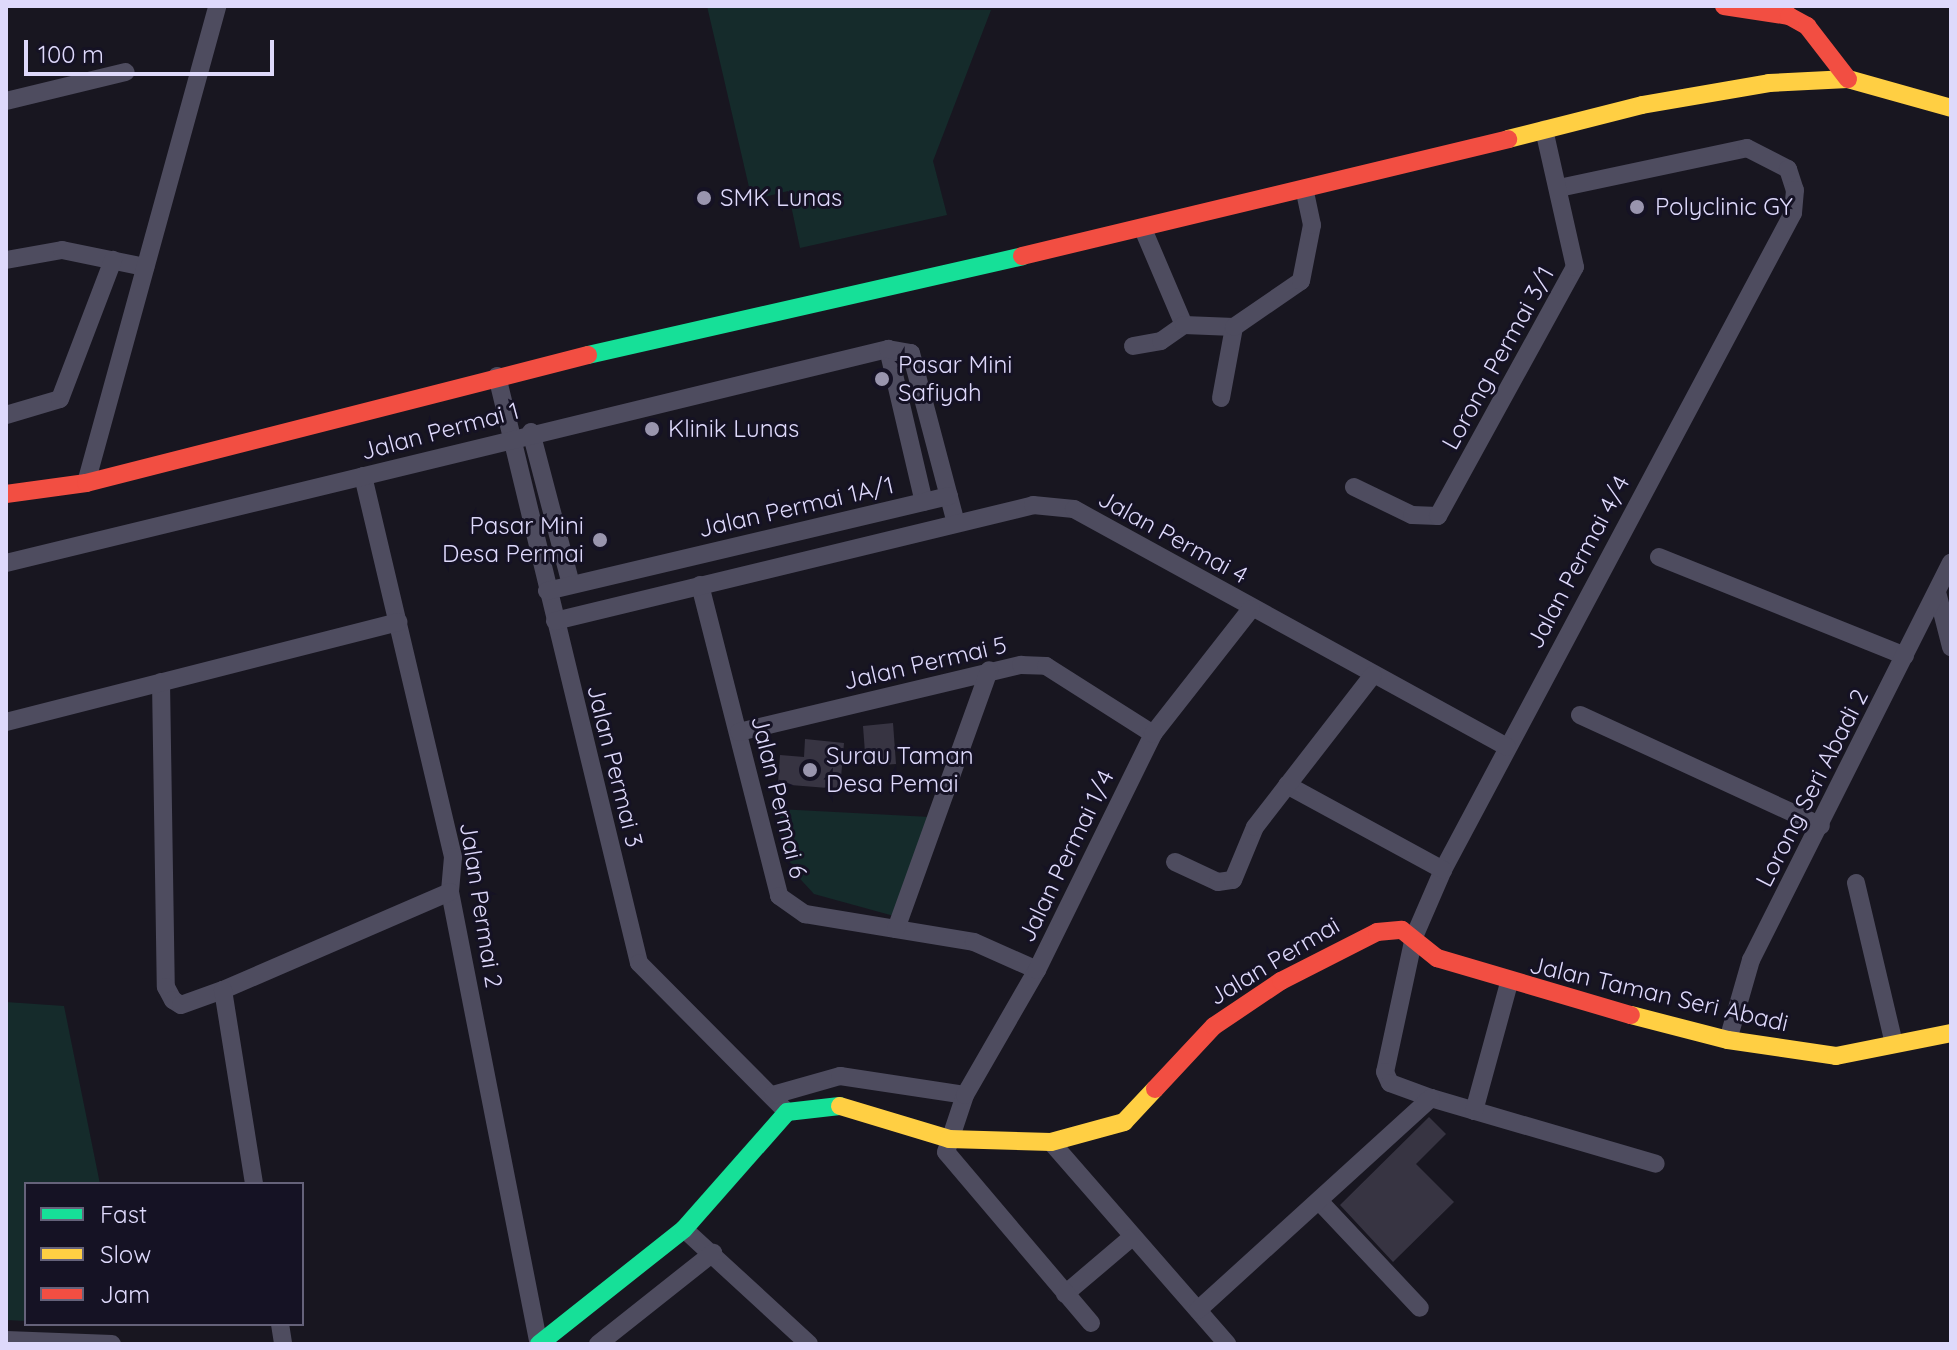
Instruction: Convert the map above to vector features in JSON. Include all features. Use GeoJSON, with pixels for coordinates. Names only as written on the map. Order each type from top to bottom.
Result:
{"type":"FeatureCollection","features":[{"type":"Feature","properties":{"kind":"main road"},"geometry":{"type":"LineString","coordinates":[[1724,6],[1789,16],[1807,26],[1848,79]]}},
{"type":"Feature","properties":{"kind":"main road"},"geometry":{"type":"LineString","coordinates":[[6,512],[86,483],[497,376],[1305,191],[1544,129],[1769,83],[1848,79],[1951,108]]}},
{"type":"Feature","properties":{"kind":"main road"},"geometry":{"type":"LineString","coordinates":[[6,494],[86,483]]}},
{"type":"Feature","properties":{"kind":"main road","name":"Jalan Permai"},"geometry":{"type":"LineString","coordinates":[[787,1112],[834,1104],[949,1139],[1051,1142],[1124,1122],[1214,1026],[1293,974],[1377,932],[1402,930],[1414,937]]}},
{"type":"Feature","properties":{"kind":"main road","name":"Jalan Taman Seri Abadi"},"geometry":{"type":"LineString","coordinates":[[1414,937],[1437,958],[1509,983],[1728,1040],[1836,1056],[1951,1033]]}},
{"type":"Feature","properties":{"kind":"main road"},"geometry":{"type":"LineString","coordinates":[[539,1344],[684,1229],[787,1112]]}},
{"type":"Feature","properties":{"kind":"street"},"geometry":{"type":"LineString","coordinates":[[86,483],[217,6]]}},
{"type":"Feature","properties":{"kind":"street"},"geometry":{"type":"LineString","coordinates":[[6,101],[126,72]]}},
{"type":"Feature","properties":{"kind":"street","name":"Lorong Permai 3/1"},"geometry":{"type":"LineString","coordinates":[[1354,487],[1412,515],[1438,516],[1575,267],[1544,129]]}},
{"type":"Feature","properties":{"kind":"street","name":"Jalan Permai 4/4"},"geometry":{"type":"LineString","coordinates":[[1559,188],[1747,148],[1788,169],[1795,190],[1793,213],[1443,870],[1414,937],[1385,1072],[1390,1083],[1431,1098],[1656,1164]]}},
{"type":"Feature","properties":{"kind":"street"},"geometry":{"type":"LineString","coordinates":[[1133,346],[1161,341],[1184,325],[1234,327],[1301,281],[1312,225],[1305,191]]}},
{"type":"Feature","properties":{"kind":"street"},"geometry":{"type":"LineString","coordinates":[[1143,229],[1184,325]]}},
{"type":"Feature","properties":{"kind":"street"},"geometry":{"type":"LineString","coordinates":[[6,260],[62,250],[145,267]]}},
{"type":"Feature","properties":{"kind":"street"},"geometry":{"type":"LineString","coordinates":[[6,415],[60,399],[113,260]]}},
{"type":"Feature","properties":{"kind":"street"},"geometry":{"type":"LineString","coordinates":[[1221,398],[1234,327]]}},
{"type":"Feature","properties":{"kind":"street"},"geometry":{"type":"LineString","coordinates":[[888,349],[911,353],[956,523]]}},
{"type":"Feature","properties":{"kind":"street","name":"Jalan Permai 1"},"geometry":{"type":"LineString","coordinates":[[6,563],[509,437],[888,349]]}},
{"type":"Feature","properties":{"kind":"street","name":"Jalan Permai 1A/1"},"geometry":{"type":"LineString","coordinates":[[547,591],[924,502],[888,349]]}},
{"type":"Feature","properties":{"kind":"street","name":"Jalan Permai 3"},"geometry":{"type":"LineString","coordinates":[[497,376],[509,437],[639,963],[787,1112]]}},
{"type":"Feature","properties":{"kind":"street"},"geometry":{"type":"LineString","coordinates":[[531,432],[571,584]]}},
{"type":"Feature","properties":{"kind":"street","name":"Jalan Permai 2"},"geometry":{"type":"LineString","coordinates":[[363,476],[453,857],[450,892],[539,1344]]}},
{"type":"Feature","properties":{"kind":"street"},"geometry":{"type":"LineString","coordinates":[[924,502],[949,496]]}},
{"type":"Feature","properties":{"kind":"street","name":"Jalan Permai 4"},"geometry":{"type":"LineString","coordinates":[[555,621],[1033,505],[1074,509],[1507,747]]}},
{"type":"Feature","properties":{"kind":"street"},"geometry":{"type":"LineString","coordinates":[[1659,557],[1905,656]]}},
{"type":"Feature","properties":{"kind":"street","name":"Lorong Seri Abadi 2"},"geometry":{"type":"LineString","coordinates":[[1728,1040],[1751,960],[1951,563]]}},
{"type":"Feature","properties":{"kind":"street","name":"Jalan Permai 6"},"geometry":{"type":"LineString","coordinates":[[700,585],[779,896],[805,914],[974,942],[1037,970]]}},
{"type":"Feature","properties":{"kind":"street"},"geometry":{"type":"LineString","coordinates":[[1937,592],[1951,647]]}},
{"type":"Feature","properties":{"kind":"street","name":"Jalan Permai 1/4"},"geometry":{"type":"LineString","coordinates":[[949,1139],[965,1095],[1037,970],[1153,734],[1251,609]]}},
{"type":"Feature","properties":{"kind":"street"},"geometry":{"type":"LineString","coordinates":[[6,722],[398,622]]}},
{"type":"Feature","properties":{"kind":"street","name":"Jalan Permai 5"},"geometry":{"type":"LineString","coordinates":[[739,732],[989,670],[1046,666],[1153,734]]}},
{"type":"Feature","properties":{"kind":"street"},"geometry":{"type":"LineString","coordinates":[[896,929],[989,670]]}},
{"type":"Feature","properties":{"kind":"street"},"geometry":{"type":"LineString","coordinates":[[1175,862],[1227,885],[1255,827],[1373,675]]}},
{"type":"Feature","properties":{"kind":"street"},"geometry":{"type":"LineString","coordinates":[[161,682],[166,987],[181,1005],[223,990],[450,892]]}},
{"type":"Feature","properties":{"kind":"street"},"geometry":{"type":"LineString","coordinates":[[1580,715],[1821,826]]}},
{"type":"Feature","properties":{"kind":"street"},"geometry":{"type":"LineString","coordinates":[[1287,785],[1443,870]]}},
{"type":"Feature","properties":{"kind":"street"},"geometry":{"type":"LineString","coordinates":[[1856,883],[1894,1044]]}},
{"type":"Feature","properties":{"kind":"street"},"geometry":{"type":"LineString","coordinates":[[1474,1111],[1509,983]]}},
{"type":"Feature","properties":{"kind":"street"},"geometry":{"type":"LineString","coordinates":[[223,990],[254,1182]]}},
{"type":"Feature","properties":{"kind":"street"},"geometry":{"type":"LineString","coordinates":[[773,1095],[840,1076],[965,1095]]}},
{"type":"Feature","properties":{"kind":"street"},"geometry":{"type":"LineString","coordinates":[[1198,1310],[1321,1203],[1431,1098]]}},
{"type":"Feature","properties":{"kind":"street"},"geometry":{"type":"LineString","coordinates":[[949,1139],[947,1160],[1091,1323]]}},
{"type":"Feature","properties":{"kind":"street"},"geometry":{"type":"LineString","coordinates":[[1051,1142],[1131,1238],[1227,1344]]}},
{"type":"Feature","properties":{"kind":"street"},"geometry":{"type":"LineString","coordinates":[[1321,1203],[1420,1308]]}},
{"type":"Feature","properties":{"kind":"street"},"geometry":{"type":"LineString","coordinates":[[684,1229],[809,1344]]}},
{"type":"Feature","properties":{"kind":"street"},"geometry":{"type":"LineString","coordinates":[[1065,1294],[1131,1238]]}},
{"type":"Feature","properties":{"kind":"street"},"geometry":{"type":"LineString","coordinates":[[598,1344],[713,1253]]}},
{"type":"Feature","properties":{"kind":"street"},"geometry":{"type":"LineString","coordinates":[[6,1340],[112,1344]]}},
{"type":"Feature","properties":{"kind":"green space"},"geometry":{"type":"Polygon","coordinates":[[[707,6],[991,10],[933,161],[947,215],[800,248],[788,191],[752,200],[707,6]]]}},
{"type":"Feature","properties":{"kind":"green space"},"geometry":{"type":"Polygon","coordinates":[[[778,809],[930,817],[894,916],[814,894],[792,870],[778,809]]]}},
{"type":"Feature","properties":{"kind":"green space"},"geometry":{"type":"Polygon","coordinates":[[[6,1002],[64,1006],[100,1182],[24,1182],[24,1321],[6,1320],[6,1002]]]}},
{"type":"Feature","properties":{"kind":"building"},"geometry":{"type":"Polygon","coordinates":[[[893,723],[896,764],[866,766],[863,726],[893,723]]]}},
{"type":"Feature","properties":{"kind":"building","name":"Surau Taman Desa Pemai"},"geometry":{"type":"Polygon","coordinates":[[[805,739],[844,743],[840,789],[778,784],[780,755],[804,757],[805,739]]]}},
{"type":"Feature","properties":{"kind":"building"},"geometry":{"type":"Polygon","coordinates":[[[1429,1117],[1446,1134],[1416,1164],[1454,1202],[1393,1262],[1340,1205],[1429,1117]]]}},
{"type":"Feature","properties":{"kind":"traffic: fast"},"geometry":{"type":"LineString","coordinates":[[588,355],[1022,256]]}},
{"type":"Feature","properties":{"kind":"traffic: fast"},"geometry":{"type":"LineString","coordinates":[[539,1344],[684,1229],[787,1112],[840,1106]]}},
{"type":"Feature","properties":{"kind":"traffic: slow"},"geometry":{"type":"LineString","coordinates":[[1508,139],[1642,105],[1769,83],[1848,79],[1951,108]]}},
{"type":"Feature","properties":{"kind":"traffic: slow"},"geometry":{"type":"LineString","coordinates":[[1631,1015],[1728,1040],[1836,1056],[1951,1033]]}},
{"type":"Feature","properties":{"kind":"traffic: slow"},"geometry":{"type":"LineString","coordinates":[[840,1106],[949,1139],[1051,1142],[1124,1122],[1155,1089]]}},
{"type":"Feature","properties":{"kind":"traffic: jam"},"geometry":{"type":"LineString","coordinates":[[1724,6],[1789,16],[1807,26],[1848,79]]}},
{"type":"Feature","properties":{"kind":"traffic: jam"},"geometry":{"type":"LineString","coordinates":[[1022,256],[1508,139]]}},
{"type":"Feature","properties":{"kind":"traffic: jam"},"geometry":{"type":"LineString","coordinates":[[6,494],[86,483],[588,355]]}},
{"type":"Feature","properties":{"kind":"traffic: jam"},"geometry":{"type":"LineString","coordinates":[[1155,1089],[1214,1026],[1281,981],[1377,932],[1402,930],[1437,958],[1631,1015]]}},
{"type":"Feature","properties":{"kind":"place","name":"SMK Lunas"},"geometry":{"type":"Point","coordinates":[704,198]}},
{"type":"Feature","properties":{"kind":"place","name":"Polyclinic GY"},"geometry":{"type":"Point","coordinates":[1637,207]}},
{"type":"Feature","properties":{"kind":"place","name":"Pasar Mini Safiyah"},"geometry":{"type":"Point","coordinates":[882,379]}},
{"type":"Feature","properties":{"kind":"place","name":"Klinik Lunas"},"geometry":{"type":"Point","coordinates":[652,429]}},
{"type":"Feature","properties":{"kind":"place","name":"Pasar Mini Desa Permai"},"geometry":{"type":"Point","coordinates":[600,540]}},
{"type":"Feature","properties":{"kind":"place","name":"Surau Taman Desa Pemai"},"geometry":{"type":"Point","coordinates":[810,770]}}]}
